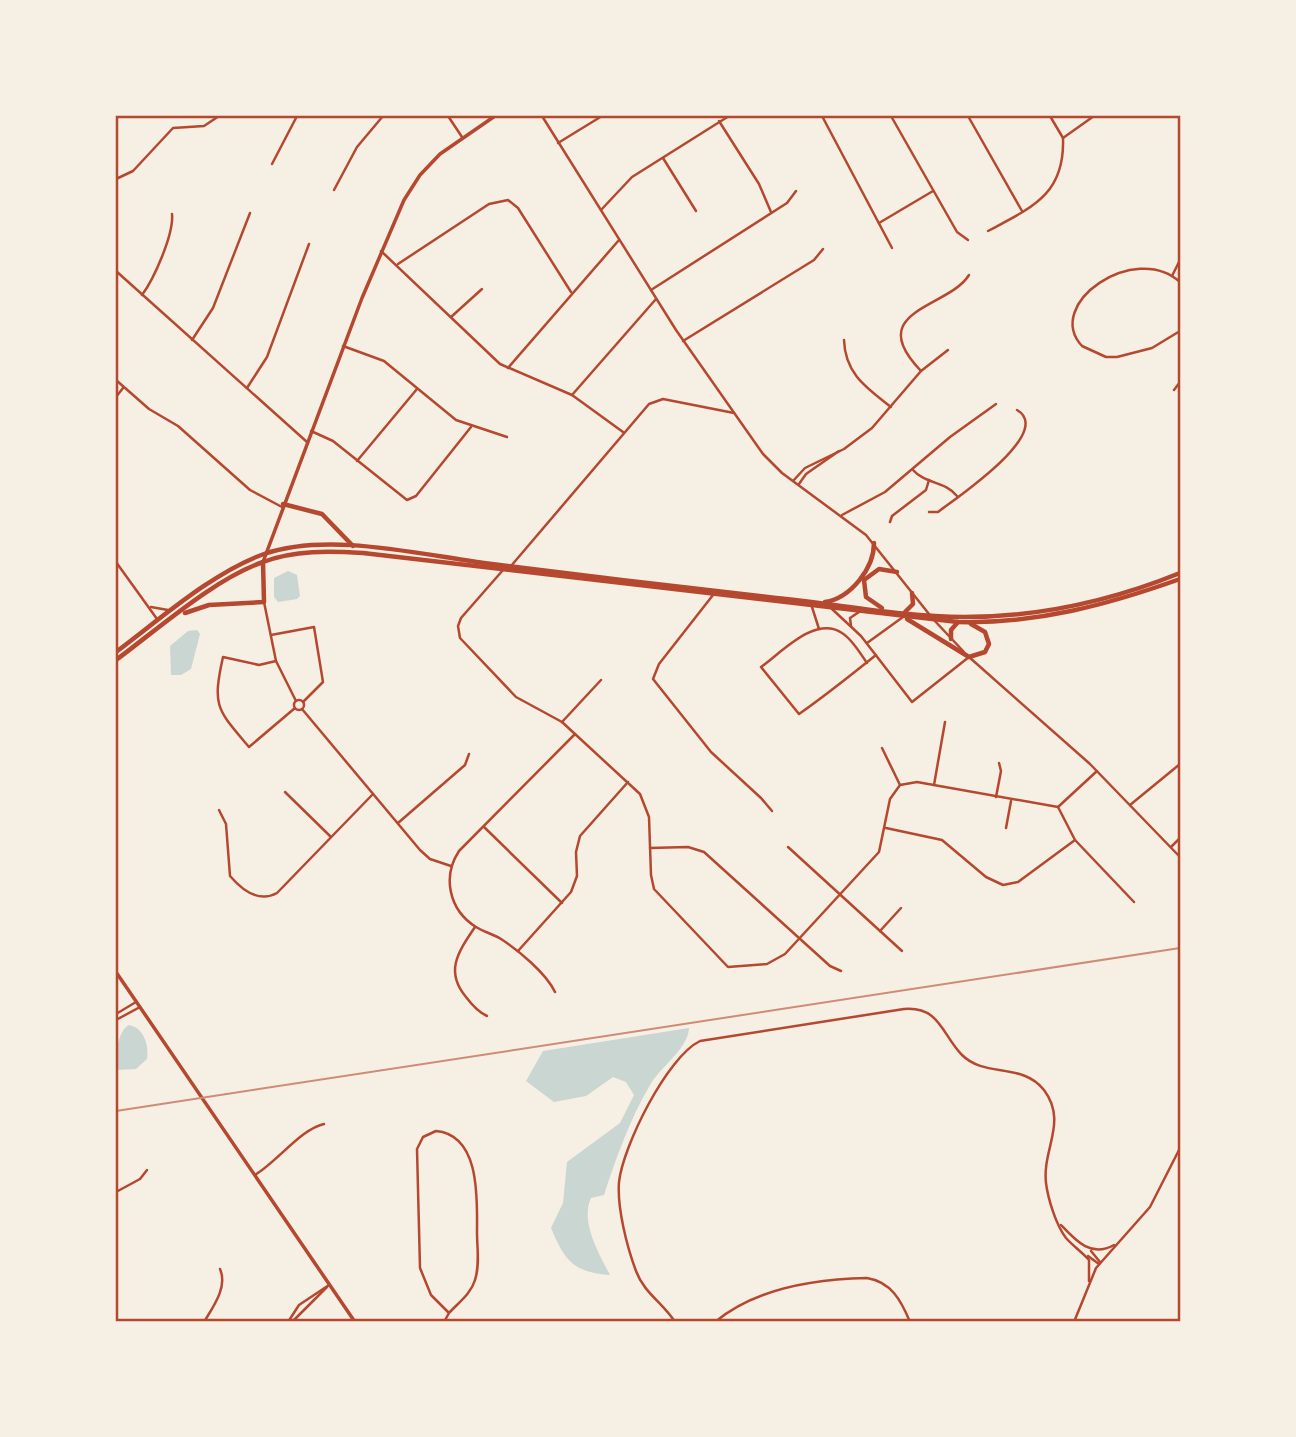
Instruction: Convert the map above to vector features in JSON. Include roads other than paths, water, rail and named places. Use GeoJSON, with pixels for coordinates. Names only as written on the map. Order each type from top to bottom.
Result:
{"type":"FeatureCollection","features":[{"type":"Feature","properties":{"kind":"highway"},"geometry":{"type":"LineString","coordinates":[[283,506],[322,514],[345,541],[357,548]]}},
{"type":"Feature","properties":{"kind":"highway"},"geometry":{"type":"LineString","coordinates":[[818,603],[836,600],[847,593],[871,564],[874,543]]}},
{"type":"Feature","properties":{"kind":"highway"},"geometry":{"type":"LineString","coordinates":[[116,660],[175,609],[219,578],[265,554],[306,546],[357,548],[886,610],[934,621],[958,622],[1060,615],[1181,579]]}},
{"type":"Feature","properties":{"kind":"highway"},"geometry":{"type":"LineString","coordinates":[[174,617],[233,576],[263,562],[303,553],[338,552],[812,607],[904,615],[1004,616],[1056,610],[1137,589],[1181,573]]}},
{"type":"Feature","properties":{"kind":"highway"},"geometry":{"type":"LineString","coordinates":[[116,652],[161,623],[209,604],[264,602],[263,562]]}},
{"type":"Feature","properties":{"kind":"highway"},"geometry":{"type":"LineString","coordinates":[[886,610],[866,597],[864,580],[878,569],[897,572]]}},
{"type":"Feature","properties":{"kind":"highway"},"geometry":{"type":"LineString","coordinates":[[904,615],[913,604],[912,593]]}},
{"type":"Feature","properties":{"kind":"highway"},"geometry":{"type":"LineString","coordinates":[[904,615],[969,657],[985,652],[989,640],[982,629],[967,622]]}},
{"type":"Feature","properties":{"kind":"highway"},"geometry":{"type":"LineString","coordinates":[[951,639],[951,630],[958,622]]}},
{"type":"Feature","properties":{"kind":"main road"},"geometry":{"type":"LineString","coordinates":[[263,562],[343,346],[381,251],[414,183],[434,159],[495,116]]}},
{"type":"Feature","properties":{"kind":"main road"},"geometry":{"type":"LineString","coordinates":[[116,972],[355,1321]]}},
{"type":"Feature","properties":{"kind":"street"},"geometry":{"type":"LineString","coordinates":[[116,179],[133,171],[173,128],[184,125],[204,126],[219,116]]}},
{"type":"Feature","properties":{"kind":"street"},"geometry":{"type":"LineString","coordinates":[[272,164],[297,116]]}},
{"type":"Feature","properties":{"kind":"street"},"geometry":{"type":"LineString","coordinates":[[334,190],[357,147],[383,116]]}},
{"type":"Feature","properties":{"kind":"street"},"geometry":{"type":"LineString","coordinates":[[449,116],[462,137]]}},
{"type":"Feature","properties":{"kind":"street"},"geometry":{"type":"LineString","coordinates":[[542,116],[683,341],[770,462],[842,515],[874,543],[929,615],[951,639],[1097,771],[1181,857]]}},
{"type":"Feature","properties":{"kind":"street"},"geometry":{"type":"LineString","coordinates":[[558,143],[602,116]]}},
{"type":"Feature","properties":{"kind":"street"},"geometry":{"type":"LineString","coordinates":[[601,210],[632,177],[729,116]]}},
{"type":"Feature","properties":{"kind":"street"},"geometry":{"type":"LineString","coordinates":[[822,116],[892,248]]}},
{"type":"Feature","properties":{"kind":"street"},"geometry":{"type":"LineString","coordinates":[[891,116],[957,232],[968,240]]}},
{"type":"Feature","properties":{"kind":"street"},"geometry":{"type":"LineString","coordinates":[[968,116],[1022,211]]}},
{"type":"Feature","properties":{"kind":"street"},"geometry":{"type":"LineString","coordinates":[[988,231],[1049,191],[1058,178],[1063,165],[1063,138],[1049,116]]}},
{"type":"Feature","properties":{"kind":"street"},"geometry":{"type":"LineString","coordinates":[[1063,138],[1094,116]]}},
{"type":"Feature","properties":{"kind":"street"},"geometry":{"type":"LineString","coordinates":[[719,121],[759,184],[771,212]]}},
{"type":"Feature","properties":{"kind":"street"},"geometry":{"type":"LineString","coordinates":[[663,158],[696,211]]}},
{"type":"Feature","properties":{"kind":"street"},"geometry":{"type":"LineString","coordinates":[[651,290],[789,201],[796,191]]}},
{"type":"Feature","properties":{"kind":"street"},"geometry":{"type":"LineString","coordinates":[[878,223],[933,191]]}},
{"type":"Feature","properties":{"kind":"street"},"geometry":{"type":"LineString","coordinates":[[398,264],[489,204],[508,200],[518,208],[571,292]]}},
{"type":"Feature","properties":{"kind":"street"},"geometry":{"type":"LineString","coordinates":[[192,340],[213,308],[250,213]]}},
{"type":"Feature","properties":{"kind":"street"},"geometry":{"type":"LineString","coordinates":[[142,295],[151,282],[171,230],[172,214]]}},
{"type":"Feature","properties":{"kind":"street"},"geometry":{"type":"LineString","coordinates":[[508,368],[571,292],[619,240]]}},
{"type":"Feature","properties":{"kind":"street"},"geometry":{"type":"LineString","coordinates":[[246,389],[267,357],[309,244]]}},
{"type":"Feature","properties":{"kind":"street"},"geometry":{"type":"LineString","coordinates":[[683,341],[814,260],[823,249]]}},
{"type":"Feature","properties":{"kind":"street"},"geometry":{"type":"LineString","coordinates":[[381,251],[508,368],[572,396],[623,432]]}},
{"type":"Feature","properties":{"kind":"street"},"geometry":{"type":"LineString","coordinates":[[1172,276],[1181,260]]}},
{"type":"Feature","properties":{"kind":"street"},"geometry":{"type":"LineString","coordinates":[[1181,282],[1156,270],[1137,268],[1103,281],[1087,292],[1079,302],[1074,333],[1082,346],[1112,358],[1152,348],[1181,331]]}},
{"type":"Feature","properties":{"kind":"street"},"geometry":{"type":"LineString","coordinates":[[116,271],[307,442]]}},
{"type":"Feature","properties":{"kind":"street"},"geometry":{"type":"LineString","coordinates":[[920,371],[900,341],[901,331],[915,313],[963,282],[969,275]]}},
{"type":"Feature","properties":{"kind":"street"},"geometry":{"type":"LineString","coordinates":[[451,317],[482,289]]}},
{"type":"Feature","properties":{"kind":"street"},"geometry":{"type":"LineString","coordinates":[[572,396],[656,299]]}},
{"type":"Feature","properties":{"kind":"street"},"geometry":{"type":"LineString","coordinates":[[844,340],[845,357],[852,372],[891,407]]}},
{"type":"Feature","properties":{"kind":"street"},"geometry":{"type":"LineString","coordinates":[[343,346],[384,361],[452,418],[471,427],[507,437]]}},
{"type":"Feature","properties":{"kind":"street"},"geometry":{"type":"LineString","coordinates":[[799,485],[806,474],[872,428],[920,371],[948,350]]}},
{"type":"Feature","properties":{"kind":"street"},"geometry":{"type":"LineString","coordinates":[[116,380],[149,409],[178,426],[255,494],[283,506]]}},
{"type":"Feature","properties":{"kind":"street"},"geometry":{"type":"LineString","coordinates":[[1174,390],[1181,382]]}},
{"type":"Feature","properties":{"kind":"street"},"geometry":{"type":"LineString","coordinates":[[116,397],[124,388]]}},
{"type":"Feature","properties":{"kind":"street"},"geometry":{"type":"LineString","coordinates":[[357,461],[417,389]]}},
{"type":"Feature","properties":{"kind":"street"},"geometry":{"type":"LineString","coordinates":[[510,566],[648,405],[659,400],[734,413]]}},
{"type":"Feature","properties":{"kind":"street"},"geometry":{"type":"LineString","coordinates":[[842,515],[885,492],[950,437],[996,404]]}},
{"type":"Feature","properties":{"kind":"street"},"geometry":{"type":"LineString","coordinates":[[929,512],[938,512],[1019,445],[1026,423],[1022,413],[1017,410]]}},
{"type":"Feature","properties":{"kind":"street"},"geometry":{"type":"LineString","coordinates":[[312,431],[331,439],[401,498],[410,499],[471,427]]}},
{"type":"Feature","properties":{"kind":"street"},"geometry":{"type":"LineString","coordinates":[[793,481],[805,468],[839,451]]}},
{"type":"Feature","properties":{"kind":"street"},"geometry":{"type":"LineString","coordinates":[[914,470],[929,480],[948,486],[957,496]]}},
{"type":"Feature","properties":{"kind":"street"},"geometry":{"type":"LineString","coordinates":[[890,522],[892,516],[926,490],[929,480]]}},
{"type":"Feature","properties":{"kind":"street"},"geometry":{"type":"LineString","coordinates":[[116,562],[161,623]]}},
{"type":"Feature","properties":{"kind":"street"},"geometry":{"type":"LineString","coordinates":[[503,570],[461,618],[458,626],[460,636],[516,697],[562,722],[628,782],[646,806],[651,875],[657,893],[725,965],[735,968],[767,964],[781,957],[878,852],[890,799],[900,785],[912,782],[1058,807]]}},
{"type":"Feature","properties":{"kind":"street"},"geometry":{"type":"LineString","coordinates":[[713,595],[659,664],[653,679],[711,752],[761,797],[772,811]]}},
{"type":"Feature","properties":{"kind":"street"},"geometry":{"type":"LineString","coordinates":[[264,602],[276,661],[296,701],[295,708],[249,747],[219,707],[216,689],[223,657],[259,665],[276,661]]}},
{"type":"Feature","properties":{"kind":"street"},"geometry":{"type":"LineString","coordinates":[[147,604],[159,611],[175,609]]}},
{"type":"Feature","properties":{"kind":"street"},"geometry":{"type":"LineString","coordinates":[[812,607],[819,629]]}},
{"type":"Feature","properties":{"kind":"street"},"geometry":{"type":"LineString","coordinates":[[832,609],[867,643],[912,702],[969,657]]}},
{"type":"Feature","properties":{"kind":"street"},"geometry":{"type":"LineString","coordinates":[[851,626],[850,618],[859,612]]}},
{"type":"Feature","properties":{"kind":"street"},"geometry":{"type":"LineString","coordinates":[[867,643],[904,615]]}},
{"type":"Feature","properties":{"kind":"street"},"geometry":{"type":"LineString","coordinates":[[840,631],[842,620]]}},
{"type":"Feature","properties":{"kind":"street"},"geometry":{"type":"LineString","coordinates":[[271,635],[314,627],[323,682],[303,702],[302,709]]}},
{"type":"Feature","properties":{"kind":"street"},"geometry":{"type":"LineString","coordinates":[[867,663],[840,631],[819,629],[808,633],[761,667],[796,713],[867,663],[876,655]]}},
{"type":"Feature","properties":{"kind":"street"},"geometry":{"type":"LineString","coordinates":[[850,641],[859,634]]}},
{"type":"Feature","properties":{"kind":"street"},"geometry":{"type":"LineString","coordinates":[[562,722],[601,680]]}},
{"type":"Feature","properties":{"kind":"street"},"geometry":{"type":"LineString","coordinates":[[296,701],[303,702]]}},
{"type":"Feature","properties":{"kind":"street"},"geometry":{"type":"LineString","coordinates":[[295,708],[302,709],[426,856],[451,866]]}},
{"type":"Feature","properties":{"kind":"street"},"geometry":{"type":"LineString","coordinates":[[933,785],[945,722]]}},
{"type":"Feature","properties":{"kind":"street"},"geometry":{"type":"LineString","coordinates":[[555,992],[549,982],[499,938],[475,927],[453,898],[449,884],[451,866],[459,851],[575,734]]}},
{"type":"Feature","properties":{"kind":"street"},"geometry":{"type":"LineString","coordinates":[[882,748],[900,785]]}},
{"type":"Feature","properties":{"kind":"street"},"geometry":{"type":"LineString","coordinates":[[398,823],[465,765],[468,754]]}},
{"type":"Feature","properties":{"kind":"street"},"geometry":{"type":"LineString","coordinates":[[996,797],[1001,771],[999,763]]}},
{"type":"Feature","properties":{"kind":"street"},"geometry":{"type":"LineString","coordinates":[[1130,805],[1181,764]]}},
{"type":"Feature","properties":{"kind":"street"},"geometry":{"type":"LineString","coordinates":[[1058,807],[1097,771]]}},
{"type":"Feature","properties":{"kind":"street"},"geometry":{"type":"LineString","coordinates":[[516,952],[562,903],[576,881],[576,852],[580,836],[628,782]]}},
{"type":"Feature","properties":{"kind":"street"},"geometry":{"type":"LineString","coordinates":[[285,793],[331,838]]}},
{"type":"Feature","properties":{"kind":"street"},"geometry":{"type":"LineString","coordinates":[[219,810],[226,824],[230,876],[259,897],[276,892],[373,794]]}},
{"type":"Feature","properties":{"kind":"street"},"geometry":{"type":"LineString","coordinates":[[1006,828],[1012,801]]}},
{"type":"Feature","properties":{"kind":"street"},"geometry":{"type":"LineString","coordinates":[[1058,807],[1075,840],[1134,902]]}},
{"type":"Feature","properties":{"kind":"street"},"geometry":{"type":"LineString","coordinates":[[484,826],[562,903]]}},
{"type":"Feature","properties":{"kind":"street"},"geometry":{"type":"LineString","coordinates":[[884,828],[942,840],[986,877],[1003,885],[1018,882],[1075,840]]}},
{"type":"Feature","properties":{"kind":"street"},"geometry":{"type":"LineString","coordinates":[[1171,847],[1181,838]]}},
{"type":"Feature","properties":{"kind":"street"},"geometry":{"type":"LineString","coordinates":[[650,848],[688,847],[704,852],[830,966],[841,971]]}},
{"type":"Feature","properties":{"kind":"street"},"geometry":{"type":"LineString","coordinates":[[788,847],[902,951]]}},
{"type":"Feature","properties":{"kind":"street"},"geometry":{"type":"LineString","coordinates":[[880,931],[901,908]]}},
{"type":"Feature","properties":{"kind":"street"},"geometry":{"type":"LineString","coordinates":[[475,927],[457,955],[454,974],[463,994],[478,1011],[487,1016]]}},
{"type":"Feature","properties":{"kind":"street"},"geometry":{"type":"LineString","coordinates":[[116,1014],[136,1002]]}},
{"type":"Feature","properties":{"kind":"street"},"geometry":{"type":"LineString","coordinates":[[116,1020],[140,1007]]}},
{"type":"Feature","properties":{"kind":"street"},"geometry":{"type":"LineString","coordinates":[[675,1321],[646,1291],[636,1270],[620,1202],[619,1183],[624,1162],[657,1088],[685,1050],[700,1041],[904,1009],[925,1011],[938,1019],[968,1060],[983,1066],[1023,1073],[1037,1082],[1049,1098],[1056,1128],[1046,1182],[1059,1223],[1067,1239],[1099,1263]]}},
{"type":"Feature","properties":{"kind":"street"},"geometry":{"type":"LineString","coordinates":[[255,1175],[273,1164],[304,1133],[324,1124]]}},
{"type":"Feature","properties":{"kind":"street"},"geometry":{"type":"LineString","coordinates":[[444,1321],[471,1289],[477,1272],[476,1183],[470,1161],[459,1144],[446,1133],[433,1132],[423,1137],[416,1149],[419,1260],[428,1289],[449,1313]]}},
{"type":"Feature","properties":{"kind":"street"},"geometry":{"type":"LineString","coordinates":[[1074,1321],[1099,1263],[1150,1207],[1181,1148]]}},
{"type":"Feature","properties":{"kind":"street"},"geometry":{"type":"LineString","coordinates":[[116,1192],[146,1175],[147,1170]]}},
{"type":"Feature","properties":{"kind":"street"},"geometry":{"type":"LineString","coordinates":[[1059,1223],[1099,1263]]}},
{"type":"Feature","properties":{"kind":"street"},"geometry":{"type":"LineString","coordinates":[[1086,1248],[1098,1251],[1114,1245]]}},
{"type":"Feature","properties":{"kind":"street"},"geometry":{"type":"LineString","coordinates":[[1082,1252],[1090,1262],[1089,1281]]}},
{"type":"Feature","properties":{"kind":"street"},"geometry":{"type":"LineString","coordinates":[[204,1321],[220,1292],[223,1276],[220,1269]]}},
{"type":"Feature","properties":{"kind":"street"},"geometry":{"type":"LineString","coordinates":[[715,1321],[738,1304],[768,1292],[867,1278],[881,1282],[891,1289],[910,1321]]}},
{"type":"Feature","properties":{"kind":"street"},"geometry":{"type":"LineString","coordinates":[[290,1321],[329,1285]]}},
{"type":"Feature","properties":{"kind":"railway"},"geometry":{"type":"LineString","coordinates":[[116,1111],[1180,948]]}}]}
